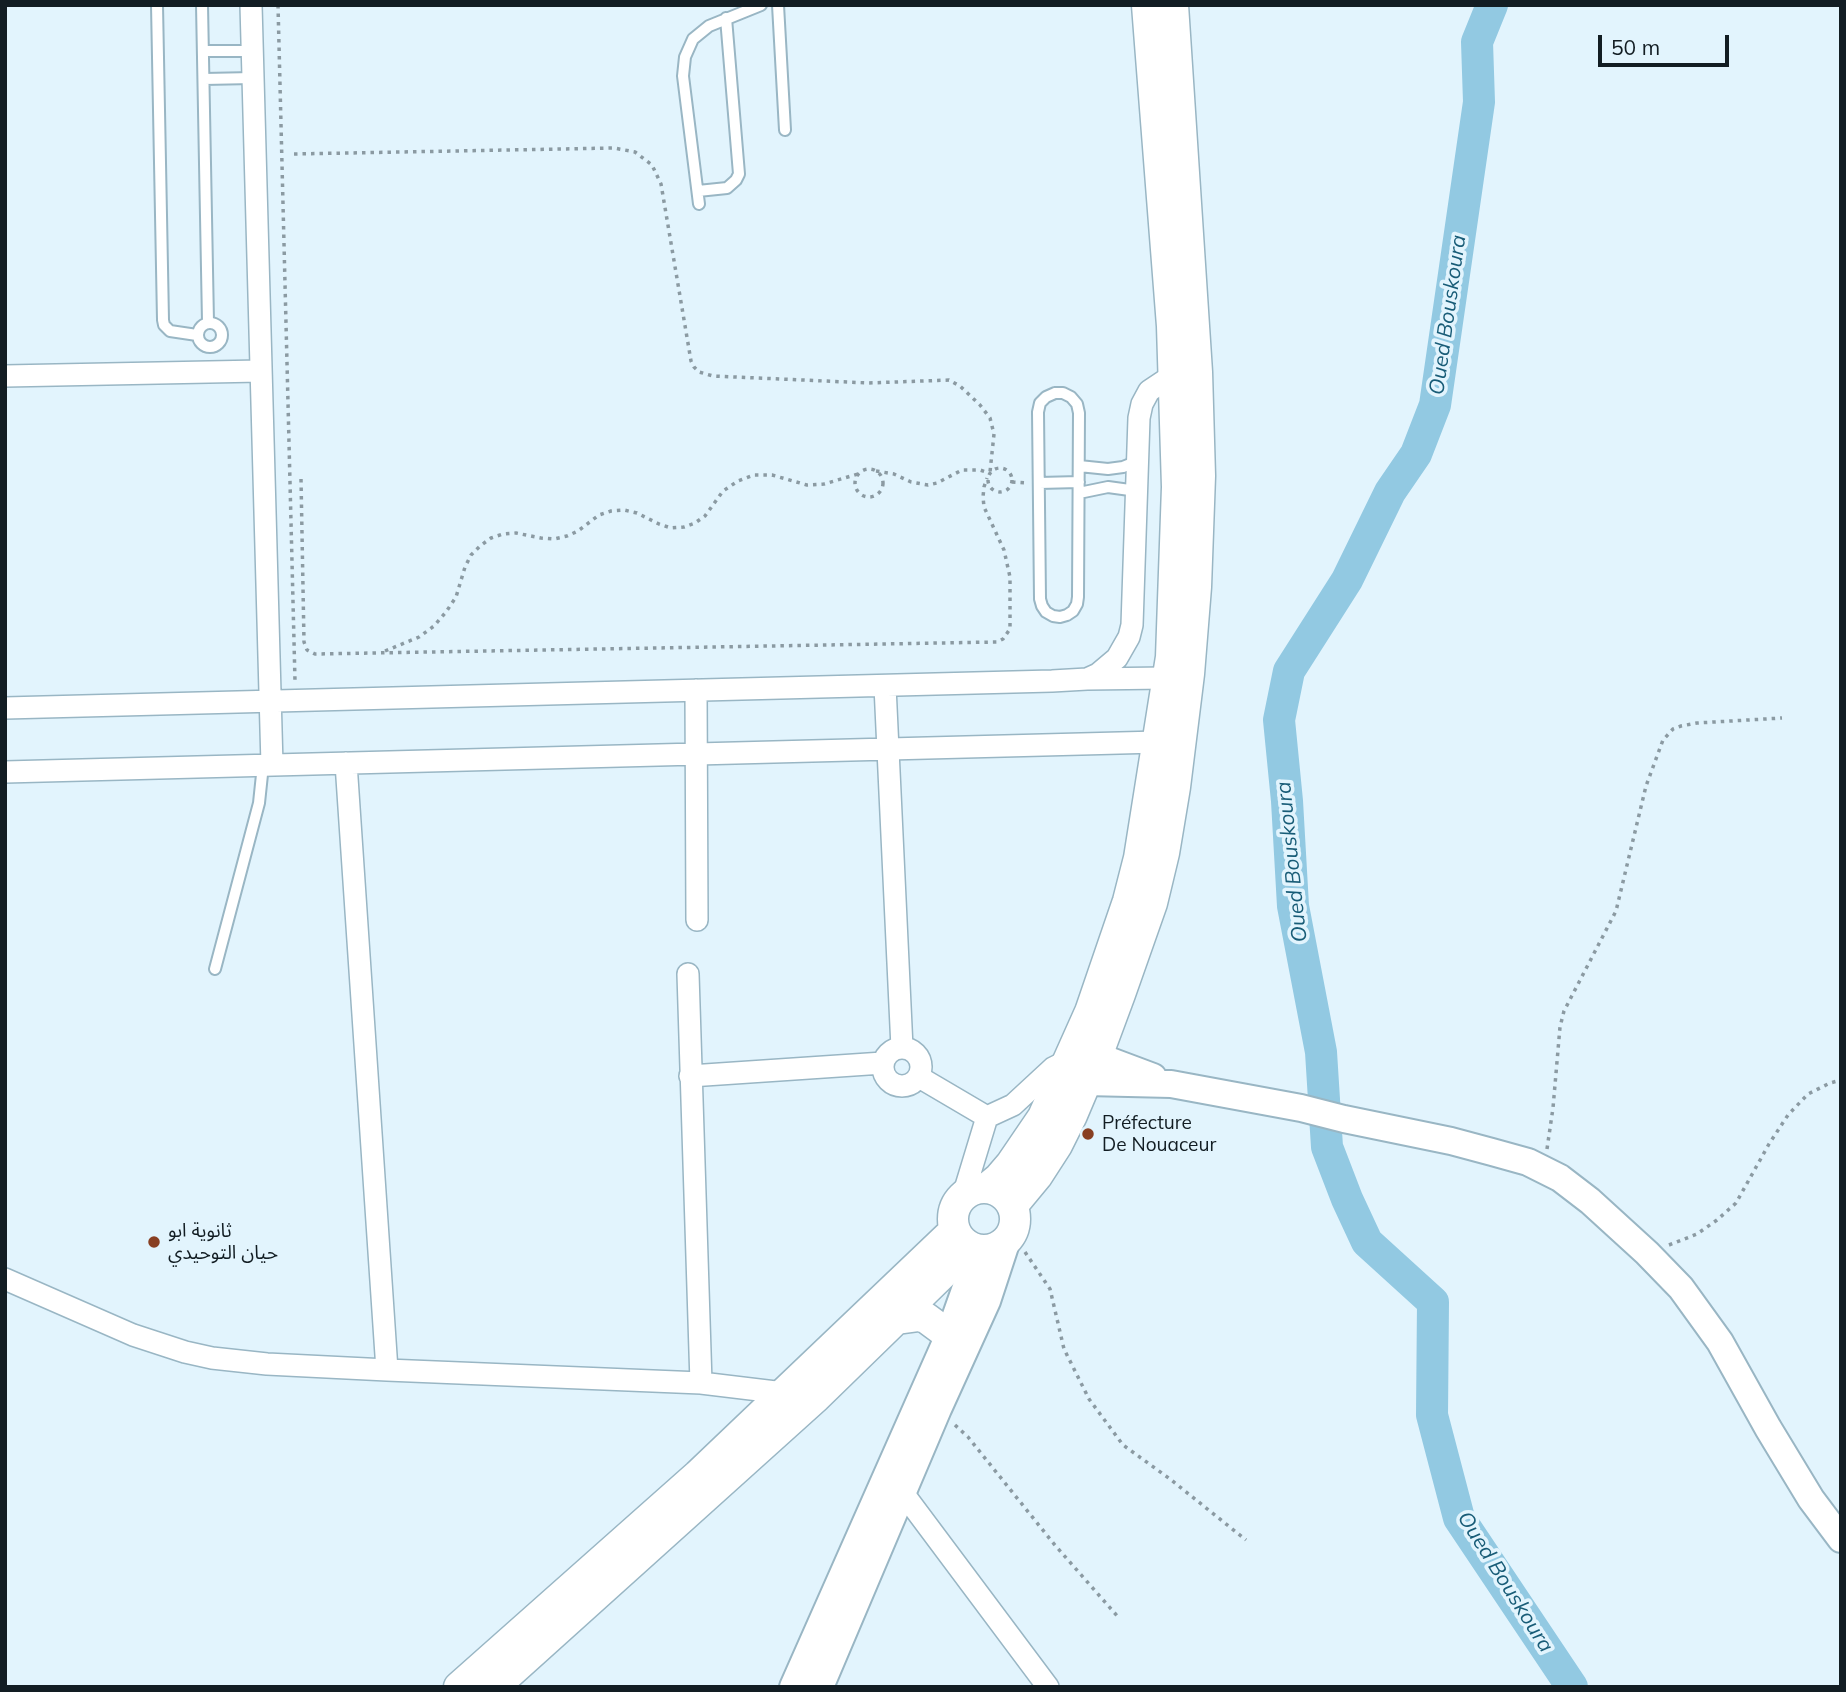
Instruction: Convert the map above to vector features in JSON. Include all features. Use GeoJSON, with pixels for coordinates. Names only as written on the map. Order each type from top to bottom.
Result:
{"type":"FeatureCollection","features":[{"type":"Feature","properties":{"kind":"main road"},"geometry":{"type":"LineString","coordinates":[[1147,5],[1172,326],[1185,374],[1200,476],[1196,587],[1189,674],[1175,787],[1152,903],[1120,994],[1084,1066],[1057,1145],[1037,1175],[1011,1226],[994,1248],[968,1242],[953,1221],[954,1212],[957,1203],[999,1178],[1084,1066],[1090,1012],[1128,901],[1139,858],[1171,657],[1177,487],[1185,374],[1173,5]]}},
{"type":"Feature","properties":{"kind":"main road"},"geometry":{"type":"LineString","coordinates":[[975,1192],[998,1190],[1007,1196],[1011,1226]]}},
{"type":"Feature","properties":{"kind":"main road"},"geometry":{"type":"LineString","coordinates":[[494,1687],[816,1398],[897,1319],[968,1242]]}},
{"type":"Feature","properties":{"kind":"main road"},"geometry":{"type":"LineString","coordinates":[[459,1687],[698,1475],[784,1393],[968,1242]]}},
{"type":"Feature","properties":{"kind":"main road"},"geometry":{"type":"LineString","coordinates":[[897,1319],[919,1316],[926,1318],[949,1335]]}},
{"type":"Feature","properties":{"kind":"street"},"geometry":{"type":"LineString","coordinates":[[251,5],[270,701],[268,765]]}},
{"type":"Feature","properties":{"kind":"street"},"geometry":{"type":"LineString","coordinates":[[5,376],[260,371]]}},
{"type":"Feature","properties":{"kind":"street"},"geometry":{"type":"LineString","coordinates":[[1087,679],[1117,658],[1129,636],[1133,612],[1139,418],[1142,404],[1149,391],[1185,374]]}},
{"type":"Feature","properties":{"kind":"street"},"geometry":{"type":"LineString","coordinates":[[5,708],[1167,678]]}},
{"type":"Feature","properties":{"kind":"street"},"geometry":{"type":"LineString","coordinates":[[885,686],[902,1048]]}},
{"type":"Feature","properties":{"kind":"street"},"geometry":{"type":"LineString","coordinates":[[696,690],[697,920]]}},
{"type":"Feature","properties":{"kind":"street"},"geometry":{"type":"LineString","coordinates":[[5,772],[1158,743]]}},
{"type":"Feature","properties":{"kind":"street"},"geometry":{"type":"LineString","coordinates":[[346,763],[387,1370]]}},
{"type":"Feature","properties":{"kind":"street"},"geometry":{"type":"LineString","coordinates":[[688,974],[701,1383]]}},
{"type":"Feature","properties":{"kind":"street"},"geometry":{"type":"LineString","coordinates":[[902,1048],[909,1049],[919,1058],[921,1071],[919,1077],[908,1085],[895,1085],[885,1077],[883,1063],[890,1052],[902,1048]]}},
{"type":"Feature","properties":{"kind":"street"},"geometry":{"type":"LineString","coordinates":[[690,1076],[883,1063]]}},
{"type":"Feature","properties":{"kind":"street"},"geometry":{"type":"LineString","coordinates":[[987,1117],[1013,1105],[1053,1068],[1084,1066],[1301,1108],[1451,1141],[1544,1168],[1590,1201],[1647,1252],[1681,1288],[1707,1323],[1811,1499],[1841,1539]]}},
{"type":"Feature","properties":{"kind":"street"},"geometry":{"type":"LineString","coordinates":[[919,1077],[987,1117]]}},
{"type":"Feature","properties":{"kind":"street"},"geometry":{"type":"LineString","coordinates":[[975,1192],[987,1117]]}},
{"type":"Feature","properties":{"kind":"street"},"geometry":{"type":"LineString","coordinates":[[812,1683],[903,1493],[987,1301],[1011,1226]]}},
{"type":"Feature","properties":{"kind":"street"},"geometry":{"type":"LineString","coordinates":[[812,1683],[967,1287],[968,1242]]}},
{"type":"Feature","properties":{"kind":"street"},"geometry":{"type":"LineString","coordinates":[[5,1279],[133,1335],[185,1352],[240,1362],[701,1383],[784,1393]]}},
{"type":"Feature","properties":{"kind":"street"},"geometry":{"type":"LineString","coordinates":[[903,1493],[1048,1687]]}},
{"type":"Feature","properties":{"kind":"lane"},"geometry":{"type":"LineString","coordinates":[[157,5],[163,320],[170,331],[197,335]]}},
{"type":"Feature","properties":{"kind":"lane"},"geometry":{"type":"LineString","coordinates":[[202,5],[208,322]]}},
{"type":"Feature","properties":{"kind":"lane"},"geometry":{"type":"LineString","coordinates":[[699,204],[683,66],[688,49],[693,40],[709,26],[761,5]]}},
{"type":"Feature","properties":{"kind":"lane"},"geometry":{"type":"LineString","coordinates":[[778,5],[785,130]]}},
{"type":"Feature","properties":{"kind":"lane"},"geometry":{"type":"LineString","coordinates":[[698,191],[727,188],[736,180],[738,174],[726,18]]}},
{"type":"Feature","properties":{"kind":"lane"},"geometry":{"type":"LineString","coordinates":[[203,51],[252,51]]}},
{"type":"Feature","properties":{"kind":"lane"},"geometry":{"type":"LineString","coordinates":[[204,79],[253,78]]}},
{"type":"Feature","properties":{"kind":"lane"},"geometry":{"type":"LineString","coordinates":[[208,322],[221,329],[221,339],[215,346],[205,346],[198,340],[200,326],[208,322]]}},
{"type":"Feature","properties":{"kind":"lane"},"geometry":{"type":"LineString","coordinates":[[1055,393],[1071,397],[1077,404],[1079,466],[1077,604],[1067,615],[1053,616],[1042,606],[1040,599],[1038,412],[1040,403],[1055,393]]}},
{"type":"Feature","properties":{"kind":"lane"},"geometry":{"type":"LineString","coordinates":[[1079,466],[1108,469],[1138,461]]}},
{"type":"Feature","properties":{"kind":"lane"},"geometry":{"type":"LineString","coordinates":[[1039,483],[1137,491]]}},
{"type":"Feature","properties":{"kind":"lane"},"geometry":{"type":"LineString","coordinates":[[215,970],[268,765]]}},
{"type":"Feature","properties":{"kind":"path"},"geometry":{"type":"LineString","coordinates":[[278,5],[295,701]]}},
{"type":"Feature","properties":{"kind":"path"},"geometry":{"type":"LineString","coordinates":[[294,154],[614,148],[635,152],[652,165],[661,184],[691,361],[699,372],[713,376],[869,383],[949,380],[981,405],[990,418],[995,434],[983,497],[984,507],[1004,550],[1010,577],[1010,629],[1003,639],[997,642],[315,654],[305,646],[302,479]]}},
{"type":"Feature","properties":{"kind":"path"},"geometry":{"type":"LineString","coordinates":[[876,471],[883,480],[880,493],[869,498],[862,496],[857,492],[855,479],[863,470],[870,469],[894,474],[911,482],[928,485],[962,471],[989,474],[1000,467],[1005,468],[1012,477],[1010,487],[1006,491],[990,488],[989,474]]}},
{"type":"Feature","properties":{"kind":"path"},"geometry":{"type":"LineString","coordinates":[[380,653],[411,642],[434,626],[456,597],[471,555],[491,538],[516,533],[554,539],[578,531],[599,515],[624,510],[671,528],[684,527],[705,516],[723,491],[737,481],[754,475],[772,475],[807,485],[824,484],[858,474]]}},
{"type":"Feature","properties":{"kind":"path"},"geometry":{"type":"LineString","coordinates":[[1544,1168],[1564,1011],[1616,911],[1646,786],[1663,740],[1673,729],[1697,723],[1782,718]]}},
{"type":"Feature","properties":{"kind":"path"},"geometry":{"type":"LineString","coordinates":[[1647,1252],[1697,1234],[1717,1220],[1736,1203],[1788,1115],[1808,1094],[1841,1080]]}},
{"type":"Feature","properties":{"kind":"path"},"geometry":{"type":"LineString","coordinates":[[1011,1226],[1050,1289],[1064,1349],[1070,1363],[1089,1399],[1123,1445],[1245,1540]]}},
{"type":"Feature","properties":{"kind":"path"},"geometry":{"type":"LineString","coordinates":[[938,1409],[968,1437],[1045,1533],[1119,1618]]}},
{"type":"Feature","properties":{"kind":"waterway","name":"Oued Bouskoura"},"geometry":{"type":"LineString","coordinates":[[1492,5],[1477,42],[1479,102],[1435,405],[1416,454],[1390,492],[1347,580],[1289,671],[1279,720],[1293,906],[1321,1052],[1327,1147],[1367,1242],[1433,1302],[1432,1415],[1459,1518],[1572,1687]]}},
{"type":"Feature","properties":{"kind":"place","name":"Préfecture De Nouaceur"},"geometry":{"type":"Point","coordinates":[1088,1134]}},
{"type":"Feature","properties":{"kind":"place","name":"ثانوية ابو حيان التوحيدي"},"geometry":{"type":"Point","coordinates":[154,1242]}}]}
